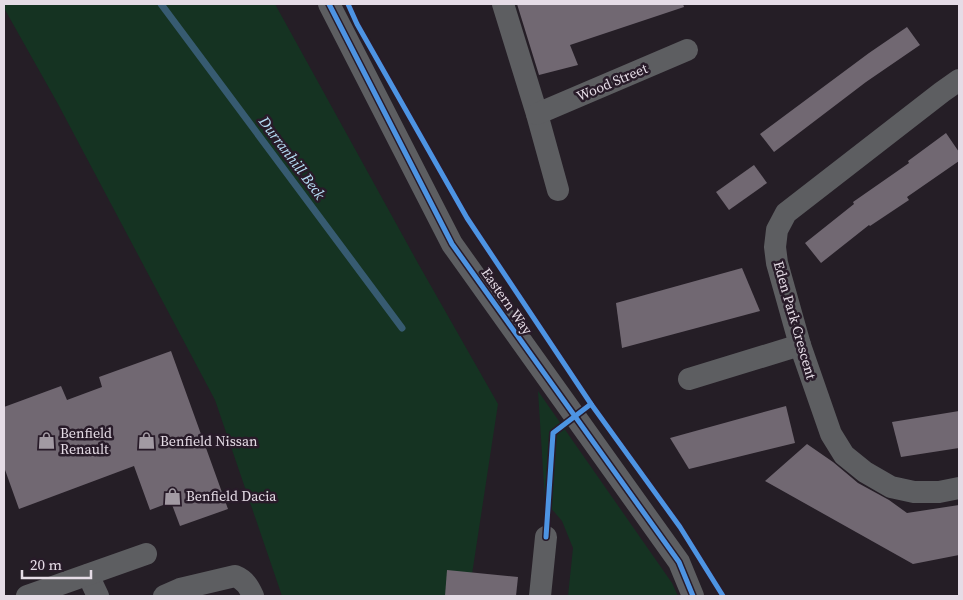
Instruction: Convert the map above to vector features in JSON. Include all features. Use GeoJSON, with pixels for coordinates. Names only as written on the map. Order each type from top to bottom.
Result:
{"type":"FeatureCollection","features":[{"type":"Feature","properties":{"kind":"street","name":"Eastern Way"},"geometry":{"type":"LineString","coordinates":[[329,4],[452,244],[679,562],[692,596]]}},
{"type":"Feature","properties":{"kind":"street"},"geometry":{"type":"LineString","coordinates":[[503,4],[558,190]]}},
{"type":"Feature","properties":{"kind":"street","name":"Wood Street"},"geometry":{"type":"LineString","coordinates":[[537,114],[687,50]]}},
{"type":"Feature","properties":{"kind":"street","name":"Eden Park Crescent"},"geometry":{"type":"LineString","coordinates":[[959,80],[786,213],[776,230],[775,247],[777,263],[800,345],[831,434],[844,455],[865,472],[891,487],[914,492],[939,492],[959,488]]}},
{"type":"Feature","properties":{"kind":"street"},"geometry":{"type":"LineString","coordinates":[[689,379],[800,345]]}},
{"type":"Feature","properties":{"kind":"street"},"geometry":{"type":"LineString","coordinates":[[540,596],[546,537]]}},
{"type":"Feature","properties":{"kind":"street"},"geometry":{"type":"LineString","coordinates":[[27,596],[146,554]]}},
{"type":"Feature","properties":{"kind":"street"},"geometry":{"type":"LineString","coordinates":[[88,574],[98,596]]}},
{"type":"Feature","properties":{"kind":"street"},"geometry":{"type":"LineString","coordinates":[[164,596],[180,589],[235,576],[241,578],[246,583],[253,596]]}},
{"type":"Feature","properties":{"kind":"green space"},"geometry":{"type":"Polygon","coordinates":[[[4,4],[275,4],[498,404],[469,594],[466,596],[282,596],[215,400],[58,104],[4,8],[4,4]]]}},
{"type":"Feature","properties":{"kind":"green space"},"geometry":{"type":"Polygon","coordinates":[[[538,391],[672,583],[678,596],[568,596],[573,548],[562,521],[545,501],[538,391]]]}},
{"type":"Feature","properties":{"kind":"building"},"geometry":{"type":"Polygon","coordinates":[[[517,4],[683,4],[684,7],[570,45],[578,65],[539,75],[517,4]]]}},
{"type":"Feature","properties":{"kind":"building"},"geometry":{"type":"Polygon","coordinates":[[[907,27],[920,45],[866,82],[774,152],[760,134],[907,27]]]}},
{"type":"Feature","properties":{"kind":"building"},"geometry":{"type":"Polygon","coordinates":[[[946,133],[959,152],[959,161],[907,197],[909,200],[869,225],[821,263],[805,243],[854,204],[853,202],[909,163],[908,161],[946,133]]]}},
{"type":"Feature","properties":{"kind":"building"},"geometry":{"type":"Polygon","coordinates":[[[754,165],[767,183],[729,210],[716,192],[754,165]]]}},
{"type":"Feature","properties":{"kind":"building"},"geometry":{"type":"Polygon","coordinates":[[[742,268],[760,311],[622,348],[616,303],[742,268]]]}},
{"type":"Feature","properties":{"kind":"building","name":"Benfield Nissan"},"geometry":{"type":"Polygon","coordinates":[[[171,351],[228,509],[180,526],[171,502],[150,510],[134,466],[19,509],[4,467],[4,407],[61,386],[67,400],[102,387],[99,377],[171,351]]]}},
{"type":"Feature","properties":{"kind":"building"},"geometry":{"type":"Polygon","coordinates":[[[786,406],[795,443],[689,469],[670,438],[786,406]]]}},
{"type":"Feature","properties":{"kind":"building"},"geometry":{"type":"Polygon","coordinates":[[[959,411],[959,448],[901,457],[892,422],[959,411]]]}},
{"type":"Feature","properties":{"kind":"building"},"geometry":{"type":"Polygon","coordinates":[[[807,444],[858,483],[889,500],[907,513],[959,505],[959,555],[913,564],[765,481],[807,444]]]}},
{"type":"Feature","properties":{"kind":"building"},"geometry":{"type":"Polygon","coordinates":[[[447,570],[518,577],[516,596],[445,596],[447,570]]]}},
{"type":"Feature","properties":{"kind":"waterway","name":"Durranhill Beck"},"geometry":{"type":"LineString","coordinates":[[161,4],[402,328]]}},
{"type":"Feature","properties":{"kind":"cycle path"},"geometry":{"type":"LineString","coordinates":[[329,4],[452,244],[679,562],[693,596]]}},
{"type":"Feature","properties":{"kind":"cycle path"},"geometry":{"type":"LineString","coordinates":[[348,4],[357,24],[467,218],[591,404],[680,527],[723,596]]}},
{"type":"Feature","properties":{"kind":"cycle path"},"geometry":{"type":"LineString","coordinates":[[546,537],[553,433],[591,404]]}},
{"type":"Feature","properties":{"kind":"place","name":"Benfield Renault"},"geometry":{"type":"Point","coordinates":[46,441]}},
{"type":"Feature","properties":{"kind":"place","name":"Benfield Nissan"},"geometry":{"type":"Point","coordinates":[146,441]}},
{"type":"Feature","properties":{"kind":"place","name":"Benfield Dacia"},"geometry":{"type":"Point","coordinates":[172,496]}}]}
